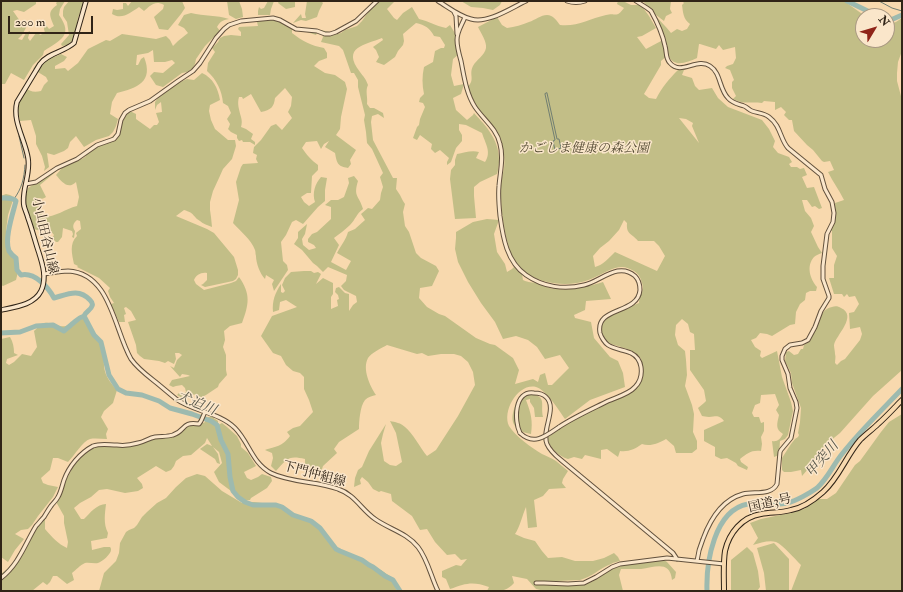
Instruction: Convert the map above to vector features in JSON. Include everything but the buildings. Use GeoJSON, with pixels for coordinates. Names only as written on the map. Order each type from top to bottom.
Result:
{"type":"FeatureCollection","features":[{"type":"Feature","properties":{"kind":"highway","name":"国道3号"},"geometry":{"type":"LineString","coordinates":[[724,591],[724,564],[728,543],[731,535],[738,526],[755,515],[792,510],[801,507],[816,498],[829,487],[860,441],[902,400]]}},
{"type":"Feature","properties":{"kind":"main road","name":"小山田谷山線"},"geometry":{"type":"LineString","coordinates":[[1,310],[30,302],[38,295],[44,281],[44,274],[34,235],[25,208],[24,197],[29,164],[15,111],[17,102],[44,59],[74,43],[86,1]]}},
{"type":"Feature","properties":{"kind":"street"},"geometry":{"type":"LineString","coordinates":[[26,184],[36,182],[57,168],[77,159],[96,145],[114,139],[118,134],[121,120],[125,113],[150,101],[178,80],[193,71],[216,38],[229,25],[241,21],[273,18],[303,30],[330,34],[356,21],[377,1]]}},
{"type":"Feature","properties":{"kind":"street"},"geometry":{"type":"LineString","coordinates":[[438,1],[465,17],[477,20],[488,19],[526,1]]}},
{"type":"Feature","properties":{"kind":"street"},"geometry":{"type":"LineString","coordinates":[[567,1],[574,3],[585,1]]}},
{"type":"Feature","properties":{"kind":"street"},"geometry":{"type":"LineString","coordinates":[[636,1],[651,11],[670,63],[680,68],[701,63],[710,66],[716,73],[728,99],[736,104],[770,118],[778,128],[788,148],[821,175],[833,207],[834,217],[827,234],[823,274],[824,283],[830,296],[821,311],[808,340],[802,343],[790,345],[785,349],[782,356],[797,408],[791,438],[780,452],[777,484],[770,491],[743,494],[722,506],[713,518],[707,530],[701,544],[698,561]]}},
{"type":"Feature","properties":{"kind":"street"},"geometry":{"type":"LineString","coordinates":[[454,11],[456,16],[457,39],[464,80],[470,98],[474,107],[495,133],[500,145],[502,162],[498,189],[500,215],[506,249],[515,265],[526,275],[539,282],[552,286],[566,287],[586,285],[612,272],[620,271],[632,274],[639,284],[639,293],[634,302],[629,306],[608,315],[601,323],[600,329],[607,344],[611,347],[631,352],[639,359],[642,371],[638,383],[632,390],[593,408],[559,427],[548,435],[540,438],[535,440],[529,439],[520,433],[517,425],[516,414],[520,399],[525,394],[530,393],[546,397],[550,404],[550,410],[546,430],[545,438],[550,450],[677,559]]}},
{"type":"Feature","properties":{"kind":"street"},"geometry":{"type":"LineString","coordinates":[[457,39],[465,17]]}},
{"type":"Feature","properties":{"kind":"street","name":"下門仲組線"},"geometry":{"type":"LineString","coordinates":[[44,274],[63,271],[77,272],[95,282],[102,290],[107,300],[131,358],[142,371],[176,399],[188,406],[227,421],[242,436],[257,462],[266,470],[284,478],[332,487],[345,492],[374,519],[409,538],[422,554],[438,591]]}},
{"type":"Feature","properties":{"kind":"street"},"geometry":{"type":"LineString","coordinates":[[1,578],[14,566],[20,557],[33,531],[57,499],[70,469],[83,453],[98,444],[117,446],[130,445],[150,438],[170,436],[178,433],[187,424],[199,424],[206,412]]}},
{"type":"Feature","properties":{"kind":"street"},"geometry":{"type":"LineString","coordinates":[[536,583],[578,584],[590,581],[612,567],[620,564],[667,558],[724,564]]}},
{"type":"Feature","properties":{"kind":"green space"},"geometry":{"type":"Polygon","coordinates":[[[1,1],[36,1],[36,4],[24,12],[17,10],[13,11],[20,21],[25,22],[27,26],[18,39],[22,40],[26,33],[30,31],[28,38],[30,41],[38,32],[40,35],[45,33],[44,26],[46,25],[49,29],[54,26],[50,14],[57,5],[56,3],[58,1],[65,1],[60,9],[59,15],[65,28],[63,37],[44,51],[43,55],[33,65],[24,80],[11,73],[5,84],[1,84],[1,1]]]}},
{"type":"Feature","properties":{"kind":"green space"},"geometry":{"type":"Polygon","coordinates":[[[69,1],[84,1],[78,18],[74,40],[67,45],[62,46],[61,44],[69,35],[67,22],[63,16],[63,11],[64,7],[69,1]]]}},
{"type":"Feature","properties":{"kind":"green space"},"geometry":{"type":"Polygon","coordinates":[[[132,1],[182,1],[185,8],[168,30],[159,29],[154,17],[163,9],[164,5],[158,3],[153,4],[144,11],[139,7],[123,16],[116,16],[112,14],[113,9],[123,9],[123,3],[126,3],[128,6],[132,1]]]}},
{"type":"Feature","properties":{"kind":"green space"},"geometry":{"type":"Polygon","coordinates":[[[227,1],[239,1],[243,17],[236,19],[229,15],[227,1]]]}},
{"type":"Feature","properties":{"kind":"green space"},"geometry":{"type":"Polygon","coordinates":[[[268,1],[274,1],[270,15],[258,15],[259,7],[261,9],[264,8],[268,1]]]}},
{"type":"Feature","properties":{"kind":"green space"},"geometry":{"type":"Polygon","coordinates":[[[279,1],[295,1],[295,7],[286,9],[278,3],[279,1]]]}},
{"type":"Feature","properties":{"kind":"green space"},"geometry":{"type":"Polygon","coordinates":[[[307,1],[321,1],[323,3],[317,17],[306,21],[301,20],[293,23],[301,14],[302,18],[306,18],[305,14],[307,1]]]}},
{"type":"Feature","properties":{"kind":"green space"},"geometry":{"type":"Polygon","coordinates":[[[380,1],[395,1],[387,9],[397,20],[403,13],[412,7],[419,19],[446,28],[450,25],[456,35],[459,54],[453,59],[451,75],[454,86],[464,84],[461,94],[453,98],[456,110],[467,120],[474,113],[492,135],[499,154],[497,174],[480,182],[474,187],[476,218],[455,219],[450,179],[451,170],[455,165],[457,154],[476,151],[479,152],[476,158],[485,162],[488,151],[482,133],[466,125],[459,124],[462,141],[456,148],[451,162],[447,165],[449,158],[440,150],[435,153],[431,149],[432,144],[420,135],[417,140],[413,138],[425,107],[423,103],[419,102],[420,98],[424,94],[422,80],[424,67],[433,62],[435,51],[444,48],[445,45],[440,37],[434,36],[427,27],[416,23],[403,34],[403,45],[395,57],[384,65],[376,62],[379,57],[373,47],[383,40],[382,38],[363,45],[354,52],[353,57],[355,64],[368,85],[367,104],[370,108],[374,108],[383,113],[384,118],[378,114],[372,116],[371,122],[373,140],[393,178],[397,178],[396,189],[405,204],[403,212],[405,226],[409,232],[416,253],[421,258],[436,266],[439,271],[432,286],[420,288],[419,298],[427,307],[445,316],[476,338],[495,345],[513,358],[519,370],[515,384],[533,379],[538,382],[540,375],[545,373],[548,385],[552,385],[569,368],[560,355],[545,359],[537,347],[528,340],[516,336],[503,339],[495,322],[468,282],[458,262],[455,249],[456,232],[473,222],[487,219],[499,220],[494,234],[497,252],[505,264],[507,272],[514,267],[522,274],[523,280],[556,289],[590,286],[603,282],[611,299],[586,301],[585,310],[574,315],[575,318],[591,322],[594,338],[610,357],[618,361],[623,373],[625,387],[590,400],[565,419],[544,392],[536,387],[529,387],[523,389],[513,399],[507,420],[509,426],[519,438],[542,454],[556,461],[568,471],[562,483],[566,488],[549,489],[543,496],[534,500],[537,527],[528,528],[526,507],[515,534],[535,541],[548,558],[562,557],[575,561],[593,561],[614,553],[620,561],[580,580],[536,582],[565,586],[582,585],[587,584],[621,566],[664,560],[676,572],[675,578],[672,580],[671,574],[665,567],[656,566],[641,569],[621,569],[619,575],[623,591],[545,591],[536,589],[527,579],[512,576],[514,583],[508,588],[502,590],[487,591],[489,587],[474,583],[465,584],[450,589],[446,579],[442,577],[442,571],[456,565],[461,566],[467,559],[461,560],[455,554],[447,555],[435,542],[427,529],[420,530],[412,516],[392,501],[391,494],[381,491],[379,492],[373,489],[362,477],[360,480],[361,484],[354,487],[358,470],[362,467],[369,451],[386,424],[381,443],[384,461],[390,465],[396,466],[402,462],[396,433],[390,421],[400,424],[408,429],[427,456],[436,450],[458,416],[475,385],[473,372],[468,362],[461,356],[454,354],[428,356],[422,353],[417,354],[387,345],[372,354],[366,362],[366,372],[371,387],[376,395],[365,400],[361,410],[359,429],[339,442],[334,449],[337,453],[323,466],[321,472],[305,464],[305,459],[299,458],[288,459],[276,471],[271,466],[273,458],[272,453],[265,450],[279,446],[290,436],[287,432],[300,426],[313,412],[304,389],[304,377],[286,365],[281,356],[273,353],[261,336],[272,316],[297,307],[286,300],[280,302],[279,310],[273,312],[274,297],[277,291],[281,284],[281,292],[283,293],[285,291],[282,285],[285,278],[291,272],[311,271],[321,274],[316,284],[323,278],[333,283],[331,309],[338,306],[337,300],[339,299],[335,292],[336,288],[339,287],[345,293],[349,294],[349,311],[357,302],[356,296],[344,290],[341,286],[346,281],[347,275],[328,267],[323,272],[302,250],[294,244],[298,238],[298,232],[307,224],[305,234],[302,239],[303,245],[309,250],[316,248],[308,242],[308,239],[331,219],[331,207],[325,205],[331,200],[338,200],[344,197],[349,183],[348,178],[354,176],[358,181],[356,193],[363,209],[350,225],[334,238],[339,245],[331,262],[346,270],[351,261],[337,253],[348,232],[355,229],[365,220],[361,214],[368,208],[372,209],[380,200],[383,187],[380,177],[383,173],[372,149],[367,143],[364,120],[365,115],[358,87],[358,80],[354,73],[351,73],[343,50],[339,46],[321,42],[323,37],[322,34],[317,33],[316,35],[307,32],[321,30],[337,34],[341,33],[357,26],[369,11],[380,1]]]}},
{"type":"Feature","properties":{"kind":"green space"},"geometry":{"type":"Polygon","coordinates":[[[461,1],[502,1],[500,5],[493,10],[471,7],[461,1]]]}},
{"type":"Feature","properties":{"kind":"green space","name":"かごしま健康の森公園"},"geometry":{"type":"Polygon","coordinates":[[[618,1],[623,1],[631,5],[641,5],[656,28],[642,36],[637,37],[646,49],[663,40],[654,15],[671,33],[677,29],[682,31],[687,29],[690,24],[684,15],[682,5],[684,3],[682,1],[844,1],[855,9],[855,48],[895,48],[895,22],[902,18],[902,51],[898,62],[897,81],[902,100],[902,370],[873,396],[840,433],[824,446],[815,461],[802,476],[801,470],[784,472],[782,470],[782,458],[799,435],[801,408],[792,383],[791,373],[785,361],[786,352],[789,351],[794,355],[798,354],[801,349],[803,349],[804,345],[809,341],[823,313],[827,309],[833,307],[838,307],[846,311],[847,316],[845,326],[834,345],[835,363],[837,365],[845,359],[860,340],[862,334],[860,327],[850,329],[849,313],[854,312],[859,304],[855,296],[849,297],[847,294],[844,297],[842,294],[834,294],[829,278],[834,278],[834,265],[837,256],[832,248],[832,231],[826,231],[835,215],[835,203],[844,200],[828,172],[834,170],[830,161],[822,161],[794,131],[792,120],[789,120],[784,115],[786,112],[781,107],[775,110],[775,102],[744,102],[733,99],[736,96],[732,88],[732,82],[734,80],[730,70],[725,68],[733,64],[736,58],[735,47],[723,50],[719,45],[716,49],[699,44],[697,58],[681,63],[674,62],[668,55],[661,61],[661,65],[644,94],[649,98],[656,99],[663,87],[675,73],[678,70],[684,70],[682,75],[692,78],[695,86],[699,90],[712,88],[718,98],[728,107],[762,120],[769,129],[775,141],[773,147],[778,153],[789,157],[792,162],[789,164],[791,167],[797,167],[800,169],[804,168],[807,175],[802,177],[807,188],[814,187],[822,208],[819,209],[815,206],[812,207],[807,200],[802,200],[805,211],[811,218],[814,226],[811,232],[822,253],[814,257],[810,264],[812,280],[817,287],[816,291],[806,293],[805,300],[800,304],[796,312],[795,324],[790,325],[772,336],[760,333],[756,338],[751,340],[755,347],[761,351],[760,356],[762,358],[777,351],[782,377],[791,402],[793,411],[788,435],[785,439],[780,441],[779,455],[774,457],[772,441],[779,440],[783,434],[777,426],[779,415],[776,410],[779,405],[775,394],[761,395],[760,403],[755,405],[752,413],[754,417],[759,417],[761,423],[764,422],[764,431],[761,437],[761,451],[750,452],[740,459],[741,462],[748,467],[747,470],[738,466],[736,463],[727,458],[721,459],[715,456],[715,447],[704,441],[704,430],[724,421],[715,416],[702,416],[698,408],[706,401],[704,390],[690,370],[690,350],[695,350],[694,334],[690,332],[688,324],[682,319],[676,325],[675,335],[678,345],[685,351],[687,375],[685,386],[694,414],[693,432],[697,441],[697,449],[692,453],[676,453],[674,446],[666,439],[654,444],[642,444],[632,450],[620,451],[618,457],[607,449],[601,450],[601,459],[585,455],[582,459],[574,457],[568,459],[558,454],[548,442],[547,438],[577,417],[600,403],[629,390],[638,380],[642,369],[641,359],[630,350],[608,343],[603,339],[599,334],[599,324],[604,316],[639,303],[643,287],[640,277],[634,271],[624,267],[618,267],[586,281],[570,284],[543,281],[524,272],[512,256],[505,232],[501,195],[504,151],[500,137],[480,115],[465,89],[471,83],[473,66],[484,53],[486,48],[485,40],[478,27],[497,17],[502,25],[507,28],[521,25],[547,15],[553,17],[560,25],[572,25],[609,14],[617,14],[624,8],[617,4],[618,1]],[[679,118],[699,143],[692,126],[693,123],[686,119],[679,118]],[[624,220],[619,230],[593,256],[595,267],[603,263],[615,252],[657,271],[665,256],[659,246],[654,241],[638,241],[628,232],[627,223],[624,220]]]}},
{"type":"Feature","properties":{"kind":"green space"},"geometry":{"type":"Polygon","coordinates":[[[643,1],[671,1],[670,9],[672,13],[666,16],[664,21],[652,12],[643,1]]]}},
{"type":"Feature","properties":{"kind":"green space"},"geometry":{"type":"Polygon","coordinates":[[[191,13],[229,19],[219,24],[217,27],[220,31],[205,46],[196,59],[192,69],[182,73],[163,87],[156,85],[150,76],[154,72],[163,73],[175,63],[172,60],[165,62],[154,62],[153,50],[148,53],[137,55],[136,65],[138,65],[144,57],[147,72],[145,78],[137,86],[117,93],[112,102],[110,114],[118,119],[113,132],[109,136],[96,140],[84,147],[76,136],[70,142],[68,148],[64,151],[54,155],[47,153],[49,167],[44,171],[45,167],[42,156],[36,144],[36,136],[31,120],[20,121],[16,99],[24,87],[28,90],[36,92],[41,91],[48,81],[46,77],[33,69],[40,59],[49,54],[54,57],[61,54],[67,57],[64,61],[55,66],[55,69],[65,68],[68,71],[78,63],[88,49],[106,40],[110,41],[122,34],[156,39],[166,36],[173,46],[188,33],[184,28],[178,25],[184,15],[191,13]]]}},
{"type":"Feature","properties":{"kind":"green space"},"geometry":{"type":"Polygon","coordinates":[[[272,20],[282,23],[292,29],[292,33],[303,41],[324,48],[327,53],[327,58],[319,61],[314,66],[325,73],[335,75],[345,82],[347,89],[340,129],[336,135],[356,150],[350,160],[351,164],[348,168],[340,165],[337,162],[335,153],[325,147],[329,141],[324,144],[321,149],[317,141],[306,142],[302,148],[318,165],[318,170],[312,176],[311,193],[307,193],[301,197],[309,206],[315,202],[314,192],[317,183],[321,177],[327,178],[325,201],[303,224],[296,220],[292,222],[281,242],[283,261],[287,265],[288,270],[274,291],[272,284],[274,280],[266,275],[265,279],[263,277],[253,246],[233,223],[239,200],[236,182],[243,164],[258,163],[256,159],[257,155],[253,153],[254,147],[271,126],[276,124],[282,130],[292,118],[288,112],[291,106],[292,97],[285,88],[275,98],[274,104],[271,108],[261,112],[251,94],[243,99],[242,97],[239,97],[238,104],[242,119],[241,127],[253,134],[251,139],[255,142],[255,145],[250,142],[243,142],[242,140],[239,141],[237,135],[228,129],[230,124],[227,119],[231,113],[228,106],[223,103],[220,90],[216,82],[207,71],[208,63],[215,52],[212,48],[220,38],[231,35],[241,36],[241,32],[238,29],[239,27],[258,26],[257,22],[272,20]]]}},
{"type":"Feature","properties":{"kind":"green space"},"geometry":{"type":"Polygon","coordinates":[[[202,73],[212,81],[220,100],[210,105],[209,111],[215,129],[228,140],[235,140],[236,146],[232,159],[223,169],[213,191],[210,202],[212,227],[197,219],[188,211],[184,210],[176,216],[214,233],[234,257],[238,270],[238,275],[233,281],[205,287],[201,285],[207,280],[207,273],[203,273],[197,275],[195,278],[194,280],[196,284],[204,290],[231,283],[236,281],[239,277],[246,289],[248,299],[242,323],[230,326],[224,331],[225,340],[223,347],[226,355],[227,375],[218,387],[200,398],[194,394],[187,397],[181,397],[177,395],[179,393],[184,394],[186,392],[182,385],[173,387],[169,385],[172,380],[190,376],[182,374],[180,377],[170,366],[174,368],[177,360],[182,355],[175,353],[176,359],[174,364],[168,361],[165,363],[144,359],[140,356],[137,353],[136,345],[128,322],[136,320],[131,311],[126,307],[124,308],[126,314],[124,315],[125,322],[119,322],[111,304],[114,303],[108,291],[110,288],[99,278],[74,264],[72,246],[74,239],[77,236],[76,233],[81,229],[80,221],[77,220],[74,224],[74,238],[72,237],[72,231],[63,228],[62,237],[58,242],[56,242],[52,238],[54,235],[50,230],[34,229],[30,221],[25,198],[28,188],[59,169],[40,185],[46,197],[42,199],[37,198],[43,217],[52,216],[77,206],[79,197],[76,182],[70,185],[65,184],[56,175],[68,161],[77,157],[82,159],[86,156],[85,151],[116,134],[129,112],[136,114],[136,119],[150,129],[154,125],[157,125],[159,122],[156,113],[162,112],[161,102],[157,105],[155,110],[155,102],[158,98],[178,83],[187,79],[194,80],[202,73]]]}},
{"type":"Feature","properties":{"kind":"green space"},"geometry":{"type":"Polygon","coordinates":[[[6,194],[12,196],[13,200],[8,215],[6,231],[11,253],[17,264],[18,272],[16,280],[3,286],[1,285],[1,196],[6,194]]]}},
{"type":"Feature","properties":{"kind":"green space"},"geometry":{"type":"Polygon","coordinates":[[[81,315],[84,317],[93,333],[102,341],[101,349],[105,352],[105,372],[117,390],[113,403],[104,411],[101,417],[108,429],[106,434],[107,439],[87,440],[68,462],[58,458],[53,458],[50,470],[41,478],[43,483],[58,487],[53,497],[32,525],[28,529],[21,530],[15,534],[24,539],[8,562],[1,557],[1,339],[10,337],[14,353],[18,355],[7,359],[6,363],[9,365],[22,354],[31,356],[37,347],[34,331],[41,324],[49,323],[66,326],[71,324],[81,315]]]}},
{"type":"Feature","properties":{"kind":"green space"},"geometry":{"type":"Polygon","coordinates":[[[529,394],[535,395],[541,399],[543,417],[535,417],[534,408],[530,402],[530,399],[526,400],[531,417],[531,434],[516,428],[512,418],[517,402],[529,394]]]}},
{"type":"Feature","properties":{"kind":"green space"},"geometry":{"type":"Polygon","coordinates":[[[902,414],[902,591],[791,591],[801,565],[776,542],[773,541],[753,545],[758,538],[750,523],[804,509],[818,499],[827,499],[836,493],[855,465],[860,461],[889,422],[902,414]]]}},
{"type":"Feature","properties":{"kind":"green space"},"geometry":{"type":"Polygon","coordinates":[[[211,416],[218,421],[218,425],[222,423],[237,436],[241,447],[248,453],[256,466],[244,472],[247,478],[251,480],[262,474],[271,477],[272,481],[267,488],[250,500],[243,500],[219,482],[214,472],[222,463],[219,452],[213,447],[218,454],[220,464],[200,449],[207,444],[212,446],[207,438],[205,443],[191,455],[183,456],[176,461],[171,470],[166,472],[156,466],[137,478],[142,484],[143,488],[138,491],[125,493],[107,489],[99,490],[74,508],[81,519],[84,519],[97,507],[106,504],[105,526],[108,533],[107,538],[91,541],[92,550],[104,547],[111,548],[110,554],[102,561],[96,563],[85,563],[81,565],[72,573],[74,580],[67,584],[57,576],[53,576],[47,585],[43,582],[32,591],[1,591],[1,574],[12,565],[45,514],[45,529],[58,542],[67,548],[68,542],[64,516],[55,500],[74,463],[88,446],[98,443],[134,445],[149,438],[172,435],[184,425],[199,422],[204,423],[207,418],[211,416]]]}},
{"type":"Feature","properties":{"kind":"green space"},"geometry":{"type":"Polygon","coordinates":[[[197,474],[205,476],[222,491],[242,503],[254,502],[270,504],[310,519],[323,532],[331,545],[341,552],[358,557],[369,567],[381,570],[391,577],[397,591],[99,591],[104,573],[116,561],[120,543],[126,532],[134,528],[147,512],[157,503],[166,498],[186,478],[197,474]]]}},
{"type":"Feature","properties":{"kind":"green space"},"geometry":{"type":"Polygon","coordinates":[[[774,543],[789,559],[789,591],[766,591],[764,573],[757,548],[774,543]]]}},
{"type":"Feature","properties":{"kind":"green space"},"geometry":{"type":"Polygon","coordinates":[[[747,547],[753,553],[758,571],[760,587],[757,591],[731,591],[731,560],[747,547]]]}},
{"type":"Feature","properties":{"kind":"waterway","name":"甲突川"},"geometry":{"type":"LineString","coordinates":[[847,1],[861,8]]}},
{"type":"Feature","properties":{"kind":"waterway"},"geometry":{"type":"LineString","coordinates":[[879,1],[892,8],[902,11]]}},
{"type":"Feature","properties":{"kind":"waterway","name":"甲突川"},"geometry":{"type":"LineString","coordinates":[[895,18],[902,15]]}},
{"type":"Feature","properties":{"kind":"waterway"},"geometry":{"type":"LineString","coordinates":[[547,93],[557,139],[559,139],[561,148],[555,150],[553,141],[555,140],[545,94],[547,93]]}},
{"type":"Feature","properties":{"kind":"waterway"},"geometry":{"type":"LineString","coordinates":[[19,136],[24,158]]}},
{"type":"Feature","properties":{"kind":"waterway"},"geometry":{"type":"LineString","coordinates":[[14,199],[22,183],[25,165]]}},
{"type":"Feature","properties":{"kind":"waterway"},"geometry":{"type":"LineString","coordinates":[[1,198],[11,198],[16,201],[10,226],[8,246],[9,251],[16,258],[17,270],[21,275],[31,276],[40,281],[54,298],[73,293],[86,296],[92,304],[91,309],[84,316]]}},
{"type":"Feature","properties":{"kind":"waterway","name":"犬迫川"},"geometry":{"type":"LineString","coordinates":[[84,316],[94,335],[101,342],[109,375],[118,389],[126,393],[142,395],[159,401],[170,408],[192,414],[211,421],[217,425],[221,440],[228,454],[233,491],[238,497],[253,505],[276,505],[282,507],[293,515],[311,521],[320,528],[336,549],[362,560],[393,580],[400,591]]}},
{"type":"Feature","properties":{"kind":"waterway","name":"犬迫川"},"geometry":{"type":"LineString","coordinates":[[1,333],[20,332],[36,326],[53,325],[64,331],[84,316]]}},
{"type":"Feature","properties":{"kind":"waterway","name":"甲突川"},"geometry":{"type":"LineString","coordinates":[[707,591],[708,566],[714,539],[727,516],[736,508],[748,504],[785,504],[803,497],[817,488],[849,445],[902,389]]}}]}
